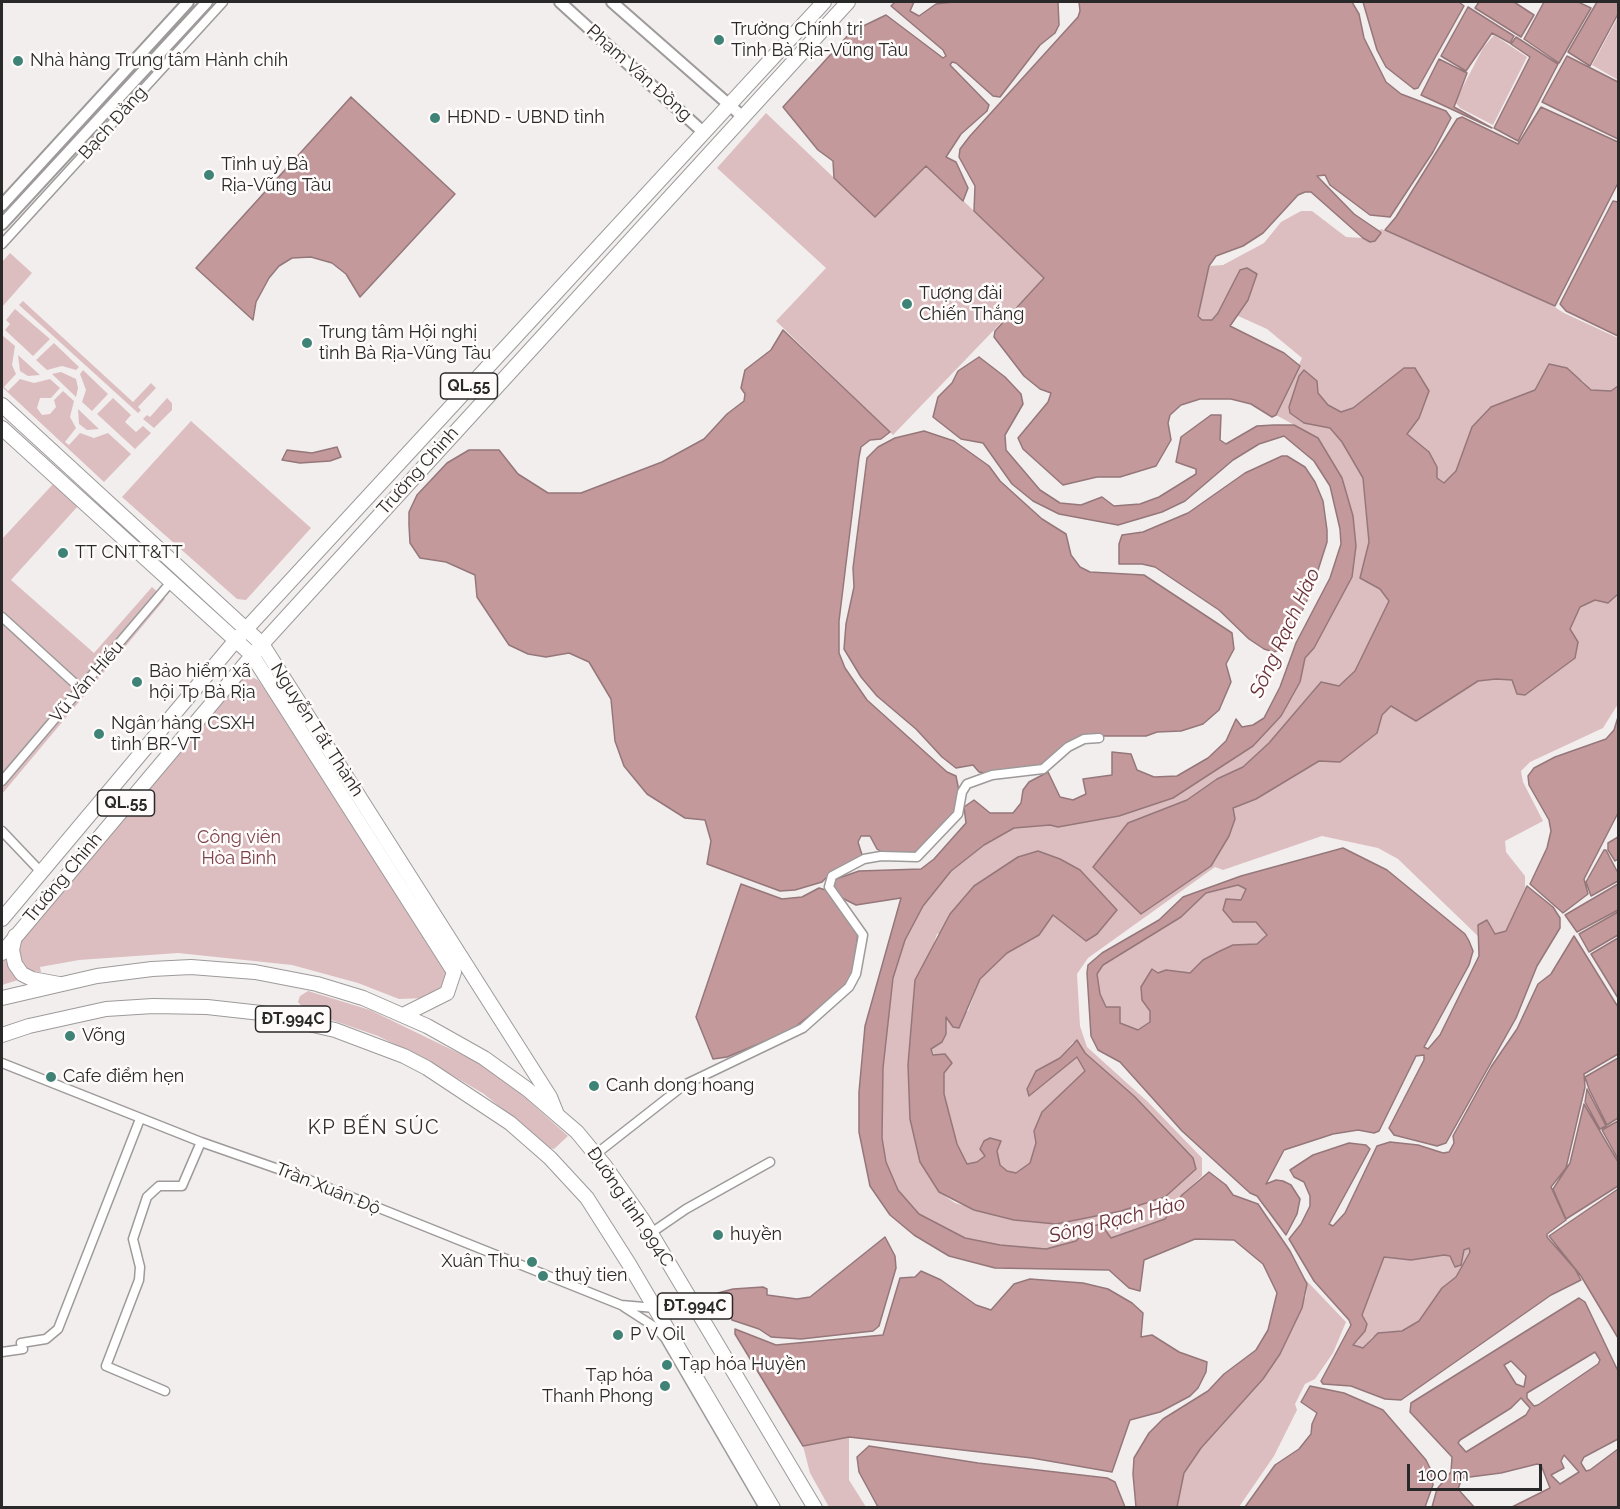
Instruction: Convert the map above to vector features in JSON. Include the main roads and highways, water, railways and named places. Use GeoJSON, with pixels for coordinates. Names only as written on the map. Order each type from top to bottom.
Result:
{"type":"FeatureCollection","features":[{"type":"Feature","properties":{"kind":"main road","name":"Trường Chinh"},"geometry":{"type":"LineString","coordinates":[[2,920],[236,640],[824,2]]}},
{"type":"Feature","properties":{"kind":"main road","name":"Trường Chinh"},"geometry":{"type":"LineString","coordinates":[[2,952],[252,655],[418,470],[848,2]]}},
{"type":"Feature","properties":{"kind":"main road","name":"Nguyễn Tất Thành"},"geometry":{"type":"LineString","coordinates":[[2,405],[262,644],[550,1096],[558,1116]]}},
{"type":"Feature","properties":{"kind":"main road","name":"Nguyễn Tất Thành"},"geometry":{"type":"LineString","coordinates":[[2,428],[252,655],[454,972]]}},
{"type":"Feature","properties":{"kind":"main road"},"geometry":{"type":"LineString","coordinates":[[404,456],[418,470]]}},
{"type":"Feature","properties":{"kind":"main road"},"geometry":{"type":"LineString","coordinates":[[94,512],[106,500]]}},
{"type":"Feature","properties":{"kind":"main road"},"geometry":{"type":"LineString","coordinates":[[15,936],[12,950],[15,964],[22,974],[32,979],[59,984]]}},
{"type":"Feature","properties":{"kind":"main road"},"geometry":{"type":"LineString","coordinates":[[403,1015],[447,993],[454,972],[466,964]]}},
{"type":"Feature","properties":{"kind":"main road","name":"Đường tỉnh 994C"},"geometry":{"type":"LineString","coordinates":[[2,999],[59,984],[152,969],[191,968],[255,972],[340,990],[403,1015],[484,1058],[558,1116],[596,1154],[651,1233],[815,1508]]}},
{"type":"Feature","properties":{"kind":"main road","name":"Đường tỉnh 994C"},"geometry":{"type":"LineString","coordinates":[[2,1035],[90,1011],[126,1007],[186,1006],[261,1012],[305,1022],[404,1056],[475,1098],[550,1158],[602,1221],[774,1508]]}},
{"type":"Feature","properties":{"kind":"water"},"geometry":{"type":"Polygon","coordinates":[[[895,2],[914,2],[910,11],[919,16],[936,4],[953,2],[1058,2],[1059,25],[1055,33],[1040,45],[1000,97],[993,96],[956,63],[952,62],[950,65],[989,105],[987,111],[961,134],[946,157],[956,162],[968,188],[963,201],[926,166],[875,217],[834,178],[833,161],[818,150],[783,107],[851,32],[886,15],[943,58],[946,56],[943,50],[891,6],[895,2]]]}},
{"type":"Feature","properties":{"kind":"water"},"geometry":{"type":"Polygon","coordinates":[[[1079,2],[1352,2],[1359,14],[1364,38],[1386,82],[1401,94],[1446,111],[1451,118],[1433,152],[1390,217],[1370,215],[1330,185],[1325,175],[1317,176],[1354,214],[1381,233],[1375,241],[1370,242],[1363,238],[1311,192],[1305,192],[1298,195],[1263,233],[1243,246],[1216,256],[1209,266],[1198,316],[1202,320],[1212,320],[1218,313],[1240,270],[1247,268],[1257,274],[1248,300],[1230,326],[1284,353],[1300,366],[1276,415],[1272,417],[1251,404],[1231,399],[1200,399],[1181,405],[1170,415],[1168,423],[1171,440],[1156,466],[1120,477],[1097,477],[1063,485],[1023,449],[1018,438],[1048,402],[1051,393],[1040,389],[1024,376],[994,337],[995,331],[1044,278],[974,211],[975,186],[959,157],[960,149],[970,136],[1078,17],[1079,2]]]}},
{"type":"Feature","properties":{"kind":"water"},"geometry":{"type":"Polygon","coordinates":[[[1363,2],[1459,2],[1464,6],[1418,88],[1414,89],[1386,67],[1377,50],[1363,2]]]}},
{"type":"Feature","properties":{"kind":"water"},"geometry":{"type":"Polygon","coordinates":[[[1479,2],[1514,2],[1534,15],[1521,37],[1475,8],[1479,2]]]}},
{"type":"Feature","properties":{"kind":"water"},"geometry":{"type":"Polygon","coordinates":[[[1544,2],[1578,2],[1591,8],[1559,63],[1524,39],[1544,2]]]}},
{"type":"Feature","properties":{"kind":"water"},"geometry":{"type":"Polygon","coordinates":[[[1597,2],[1618,2],[1618,14],[1590,66],[1568,52],[1597,2]]]}},
{"type":"Feature","properties":{"kind":"water"},"geometry":{"type":"Polygon","coordinates":[[[1468,7],[1514,36],[1510,43],[1492,33],[1466,71],[1441,56],[1468,7]]]}},
{"type":"Feature","properties":{"kind":"water"},"geometry":{"type":"Polygon","coordinates":[[[1516,37],[1558,64],[1518,141],[1494,128],[1530,57],[1511,44],[1516,37]]]}},
{"type":"Feature","properties":{"kind":"water"},"geometry":{"type":"Polygon","coordinates":[[[1567,56],[1618,82],[1618,139],[1542,102],[1567,56]]]}},
{"type":"Feature","properties":{"kind":"water"},"geometry":{"type":"Polygon","coordinates":[[[1439,59],[1467,73],[1454,107],[1492,128],[1421,95],[1439,59]]]}},
{"type":"Feature","properties":{"kind":"water"},"geometry":{"type":"Polygon","coordinates":[[[351,97],[455,194],[360,297],[346,274],[332,263],[311,257],[292,258],[279,266],[269,278],[256,302],[253,320],[196,268],[351,97]]]}},
{"type":"Feature","properties":{"kind":"water"},"geometry":{"type":"Polygon","coordinates":[[[1541,107],[1618,142],[1618,183],[1555,306],[1385,230],[1396,217],[1457,119],[1462,117],[1518,144],[1541,107]]]}},
{"type":"Feature","properties":{"kind":"water"},"geometry":{"type":"Polygon","coordinates":[[[1613,201],[1618,202],[1618,336],[1566,311],[1560,304],[1613,201]]]}},
{"type":"Feature","properties":{"kind":"water"},"geometry":{"type":"Polygon","coordinates":[[[783,330],[890,432],[881,439],[870,440],[861,447],[839,621],[839,653],[845,668],[867,700],[947,772],[956,776],[959,791],[954,816],[918,853],[883,853],[877,849],[870,836],[861,836],[858,842],[863,858],[831,873],[822,882],[795,890],[780,891],[707,864],[711,841],[705,820],[685,818],[647,794],[624,766],[615,741],[611,699],[589,662],[569,653],[546,657],[528,654],[509,645],[477,597],[475,575],[446,562],[420,558],[410,543],[409,512],[417,495],[447,463],[469,450],[499,450],[518,474],[548,493],[581,493],[662,462],[704,439],[727,414],[744,401],[745,394],[741,388],[745,370],[771,350],[783,330]]]}},
{"type":"Feature","properties":{"kind":"water"},"geometry":{"type":"Polygon","coordinates":[[[979,357],[1005,377],[1021,394],[1023,404],[1005,435],[1006,450],[1040,490],[1060,503],[1081,505],[1102,497],[1114,506],[1140,504],[1159,497],[1196,474],[1196,469],[1176,462],[1181,437],[1211,415],[1221,415],[1220,440],[1226,444],[1257,426],[1294,425],[1318,438],[1342,478],[1353,516],[1356,546],[1352,577],[1314,648],[1305,658],[1300,682],[1281,716],[1253,746],[1173,798],[1119,816],[1058,827],[1050,825],[1014,828],[984,845],[951,871],[923,906],[905,940],[893,978],[883,1068],[882,1138],[886,1162],[898,1190],[919,1214],[965,1238],[1000,1245],[1046,1249],[1076,1241],[1089,1227],[1101,1224],[1111,1238],[1165,1219],[1182,1195],[1209,1172],[1226,1185],[1233,1195],[1258,1204],[1290,1251],[1307,1284],[1302,1308],[1280,1354],[1263,1379],[1201,1448],[1184,1473],[1177,1507],[1136,1507],[1134,1458],[1149,1433],[1163,1419],[1208,1391],[1224,1374],[1256,1350],[1268,1330],[1277,1293],[1263,1264],[1234,1240],[1195,1239],[1144,1260],[1140,1291],[1129,1288],[1109,1270],[995,1268],[949,1256],[914,1235],[890,1215],[870,1186],[859,1132],[859,1092],[865,1026],[901,898],[856,905],[840,897],[833,886],[836,879],[859,871],[921,869],[934,859],[966,823],[964,807],[974,800],[990,813],[1013,813],[1021,803],[1023,790],[1029,782],[1048,772],[1060,797],[1073,800],[1086,794],[1083,779],[1112,775],[1112,752],[1131,754],[1137,770],[1154,777],[1177,776],[1208,758],[1226,741],[1236,719],[1242,727],[1253,725],[1264,718],[1280,687],[1296,643],[1330,578],[1341,544],[1340,529],[1330,486],[1314,461],[1284,436],[1259,444],[1233,460],[1185,501],[1162,512],[1118,525],[1059,514],[1033,501],[1012,484],[983,443],[961,439],[933,417],[938,397],[952,383],[958,371],[979,357]]]}},
{"type":"Feature","properties":{"kind":"water"},"geometry":{"type":"Polygon","coordinates":[[[1549,364],[1567,368],[1591,390],[1611,391],[1618,386],[1618,594],[1608,603],[1595,600],[1580,607],[1570,629],[1578,642],[1575,658],[1525,695],[1517,694],[1512,680],[1496,679],[1478,681],[1416,721],[1391,706],[1382,715],[1377,733],[1340,762],[1319,761],[1256,799],[1233,808],[1235,819],[1229,836],[1211,866],[1141,914],[1093,867],[1128,823],[1187,800],[1217,779],[1243,767],[1269,743],[1321,682],[1339,686],[1355,671],[1389,601],[1380,589],[1360,578],[1369,542],[1363,478],[1342,442],[1330,428],[1304,423],[1290,413],[1289,407],[1299,376],[1304,370],[1317,381],[1318,393],[1328,405],[1341,412],[1353,408],[1404,368],[1415,368],[1429,391],[1419,418],[1407,434],[1429,452],[1437,467],[1437,478],[1444,483],[1456,471],[1472,427],[1491,407],[1535,390],[1549,364]]]}},
{"type":"Feature","properties":{"kind":"water"},"geometry":{"type":"Polygon","coordinates":[[[924,431],[954,441],[989,466],[1000,481],[1042,519],[1066,534],[1071,555],[1080,567],[1090,572],[1144,575],[1232,633],[1234,649],[1226,664],[1231,682],[1219,710],[1203,724],[1181,731],[1157,732],[1146,736],[1095,736],[1075,740],[1044,766],[990,774],[979,772],[973,765],[956,768],[942,757],[916,729],[877,696],[861,677],[844,649],[846,624],[854,587],[853,568],[867,458],[878,447],[895,438],[924,431]]]}},
{"type":"Feature","properties":{"kind":"water"},"geometry":{"type":"Polygon","coordinates":[[[337,447],[341,457],[330,461],[300,463],[282,460],[287,450],[312,453],[337,447]]]}},
{"type":"Feature","properties":{"kind":"water","name":"Sông Rạch Hào"},"geometry":{"type":"Polygon","coordinates":[[[1282,456],[1287,456],[1305,467],[1315,482],[1323,501],[1327,542],[1311,592],[1289,639],[1281,649],[1274,652],[1264,649],[1249,639],[1219,610],[1155,567],[1142,564],[1119,564],[1119,544],[1122,535],[1143,532],[1188,513],[1245,473],[1282,456]]]}},
{"type":"Feature","properties":{"kind":"water"},"geometry":{"type":"Polygon","coordinates":[[[1618,717],[1618,813],[1584,879],[1588,894],[1563,913],[1530,884],[1547,848],[1551,831],[1549,820],[1529,785],[1528,776],[1534,768],[1555,757],[1606,739],[1614,730],[1618,717]]]}},
{"type":"Feature","properties":{"kind":"water"},"geometry":{"type":"Polygon","coordinates":[[[1618,837],[1618,859],[1615,861],[1608,850],[1608,843],[1618,837]]]}},
{"type":"Feature","properties":{"kind":"water"},"geometry":{"type":"Polygon","coordinates":[[[1343,848],[1387,870],[1465,934],[1473,951],[1469,965],[1424,1047],[1428,1049],[1440,1035],[1479,956],[1478,925],[1487,920],[1495,934],[1506,931],[1527,886],[1553,907],[1560,918],[1560,928],[1537,966],[1516,1018],[1446,1143],[1437,1146],[1394,1135],[1389,1128],[1424,1060],[1424,1055],[1416,1056],[1379,1131],[1374,1133],[1358,1130],[1333,1134],[1284,1150],[1266,1184],[1276,1180],[1283,1181],[1291,1185],[1300,1199],[1297,1214],[1286,1235],[1257,1196],[1250,1193],[1182,1131],[1120,1062],[1098,1050],[1091,1036],[1088,965],[1102,953],[1159,920],[1183,897],[1241,876],[1343,848]],[[1238,885],[1206,893],[1181,917],[1103,965],[1097,974],[1100,994],[1106,1007],[1120,1007],[1120,1023],[1138,1030],[1150,1022],[1150,1011],[1142,1000],[1141,987],[1152,969],[1158,973],[1166,970],[1190,973],[1203,960],[1220,951],[1233,945],[1257,944],[1267,935],[1256,922],[1233,922],[1223,910],[1226,899],[1241,900],[1246,889],[1238,885]]]}},
{"type":"Feature","properties":{"kind":"water"},"geometry":{"type":"Polygon","coordinates":[[[1604,850],[1618,873],[1618,881],[1591,896],[1586,882],[1604,850]]]}},
{"type":"Feature","properties":{"kind":"water"},"geometry":{"type":"Polygon","coordinates":[[[1038,851],[1080,870],[1117,910],[1097,934],[1086,941],[1053,915],[1039,935],[1007,953],[980,979],[959,1028],[953,1027],[946,1017],[946,1034],[942,1042],[931,1049],[933,1055],[945,1054],[952,1063],[944,1073],[944,1094],[957,1144],[967,1164],[977,1162],[985,1156],[980,1149],[984,1141],[990,1138],[1001,1141],[997,1151],[1000,1165],[1007,1171],[1016,1173],[1030,1163],[1036,1143],[1034,1131],[1042,1112],[1085,1071],[1077,1057],[1029,1096],[1027,1089],[1036,1071],[1060,1058],[1077,1040],[1085,1053],[1135,1097],[1193,1158],[1196,1169],[1165,1197],[1121,1211],[1056,1224],[1014,1220],[974,1210],[939,1192],[920,1162],[910,1119],[908,1065],[915,980],[950,914],[974,886],[1018,857],[1038,851]]]}},
{"type":"Feature","properties":{"kind":"water"},"geometry":{"type":"Polygon","coordinates":[[[741,884],[782,899],[802,897],[819,888],[826,890],[858,934],[853,973],[849,984],[790,1031],[727,1057],[713,1059],[696,1017],[741,884]]]}},
{"type":"Feature","properties":{"kind":"water"},"geometry":{"type":"Polygon","coordinates":[[[1618,884],[1618,910],[1577,932],[1565,915],[1618,884]]]}},
{"type":"Feature","properties":{"kind":"water"},"geometry":{"type":"Polygon","coordinates":[[[1618,912],[1618,935],[1589,952],[1579,934],[1618,912]]]}},
{"type":"Feature","properties":{"kind":"water"},"geometry":{"type":"Polygon","coordinates":[[[1574,936],[1618,1007],[1618,1054],[1584,1074],[1585,1087],[1566,1168],[1551,1187],[1566,1220],[1547,1234],[1547,1237],[1575,1269],[1581,1280],[1551,1295],[1401,1400],[1385,1399],[1351,1386],[1323,1384],[1321,1381],[1351,1325],[1314,1281],[1289,1239],[1301,1224],[1310,1206],[1310,1196],[1304,1182],[1294,1177],[1290,1170],[1313,1155],[1349,1143],[1366,1145],[1370,1149],[1329,1224],[1333,1226],[1345,1213],[1377,1146],[1390,1142],[1418,1145],[1443,1153],[1449,1152],[1454,1143],[1453,1136],[1491,1067],[1517,1029],[1538,984],[1551,974],[1574,936]],[[1469,1248],[1464,1250],[1461,1265],[1455,1267],[1450,1256],[1444,1255],[1411,1260],[1384,1257],[1362,1315],[1367,1324],[1365,1331],[1353,1345],[1363,1348],[1378,1333],[1402,1331],[1419,1321],[1442,1288],[1456,1277],[1470,1252],[1469,1248]]]}},
{"type":"Feature","properties":{"kind":"water"},"geometry":{"type":"Polygon","coordinates":[[[1618,938],[1618,998],[1591,954],[1618,938]]]}},
{"type":"Feature","properties":{"kind":"water"},"geometry":{"type":"Polygon","coordinates":[[[1618,1058],[1618,1118],[1607,1125],[1585,1077],[1618,1058]]]}},
{"type":"Feature","properties":{"kind":"water"},"geometry":{"type":"Polygon","coordinates":[[[1587,1089],[1606,1126],[1600,1129],[1585,1102],[1587,1089]]]}},
{"type":"Feature","properties":{"kind":"water"},"geometry":{"type":"Polygon","coordinates":[[[1584,1104],[1618,1162],[1618,1186],[1566,1219],[1553,1189],[1570,1163],[1584,1104]]]}},
{"type":"Feature","properties":{"kind":"water"},"geometry":{"type":"Polygon","coordinates":[[[1618,1121],[1618,1159],[1602,1130],[1618,1121]]]}},
{"type":"Feature","properties":{"kind":"water"},"geometry":{"type":"Polygon","coordinates":[[[1618,1189],[1618,1338],[1581,1276],[1549,1236],[1618,1189]]]}},
{"type":"Feature","properties":{"kind":"water"},"geometry":{"type":"Polygon","coordinates":[[[885,1237],[895,1256],[896,1268],[879,1326],[873,1331],[801,1339],[771,1337],[759,1329],[732,1320],[727,1301],[718,1293],[733,1289],[763,1287],[767,1289],[767,1295],[797,1299],[810,1297],[885,1237]]]}},
{"type":"Feature","properties":{"kind":"water"},"geometry":{"type":"Polygon","coordinates":[[[921,1271],[941,1280],[976,1305],[991,1310],[1014,1284],[1030,1279],[1083,1283],[1108,1289],[1132,1303],[1143,1313],[1141,1337],[1152,1335],[1179,1352],[1207,1362],[1206,1372],[1198,1388],[1190,1396],[1160,1412],[1130,1420],[1112,1472],[1032,1458],[849,1437],[803,1446],[735,1334],[735,1329],[776,1345],[883,1335],[900,1278],[915,1277],[921,1271]]]}},
{"type":"Feature","properties":{"kind":"water"},"geometry":{"type":"Polygon","coordinates":[[[1579,1298],[1585,1302],[1618,1371],[1618,1439],[1584,1457],[1581,1463],[1586,1471],[1590,1470],[1618,1449],[1618,1507],[1512,1507],[1550,1488],[1541,1465],[1537,1464],[1501,1473],[1462,1478],[1458,1489],[1474,1507],[1432,1507],[1437,1489],[1451,1472],[1452,1457],[1410,1412],[1411,1403],[1579,1298]],[[1595,1352],[1527,1393],[1527,1398],[1534,1406],[1538,1405],[1598,1364],[1600,1360],[1595,1352]],[[1511,1361],[1504,1365],[1516,1384],[1524,1387],[1526,1376],[1511,1361]],[[1521,1398],[1511,1408],[1458,1443],[1466,1452],[1526,1415],[1530,1408],[1521,1398]],[[1564,1455],[1561,1461],[1564,1468],[1551,1475],[1560,1484],[1579,1472],[1564,1455]]]}},
{"type":"Feature","properties":{"kind":"water"},"geometry":{"type":"Polygon","coordinates":[[[1310,1386],[1344,1393],[1383,1410],[1426,1460],[1431,1470],[1433,1485],[1425,1507],[1245,1507],[1275,1465],[1299,1449],[1311,1434],[1317,1413],[1301,1402],[1310,1386]]]}},
{"type":"Feature","properties":{"kind":"water"},"geometry":{"type":"Polygon","coordinates":[[[869,1446],[978,1463],[1107,1478],[1115,1482],[1125,1507],[878,1507],[859,1472],[857,1457],[869,1446]]]}},
{"type":"Feature","properties":{"kind":"place","name":"Trường Chính trị Tỉnh Bà Rịa-Vũng Tàu"},"geometry":{"type":"Point","coordinates":[719,40]}},
{"type":"Feature","properties":{"kind":"place","name":"Nhà hàng Trung tâm Hành chíh"},"geometry":{"type":"Point","coordinates":[18,61]}},
{"type":"Feature","properties":{"kind":"place","name":"HĐND - UBND tỉnh"},"geometry":{"type":"Point","coordinates":[435,118]}},
{"type":"Feature","properties":{"kind":"place","name":"Tỉnh uỷ Bà Rịa-Vũng Tàu"},"geometry":{"type":"Point","coordinates":[209,175]}},
{"type":"Feature","properties":{"kind":"place","name":"Tượng đài Chiến Thắng"},"geometry":{"type":"Point","coordinates":[907,304]}},
{"type":"Feature","properties":{"kind":"place","name":"Trung tâm Hội nghị tỉnh Bà Rịa-Vũng Tàu"},"geometry":{"type":"Point","coordinates":[307,343]}},
{"type":"Feature","properties":{"kind":"place","name":"TT CNTT&TT"},"geometry":{"type":"Point","coordinates":[63,553]}},
{"type":"Feature","properties":{"kind":"place","name":"Bảo hiểm xã hội Tp Bà Rịa"},"geometry":{"type":"Point","coordinates":[137,682]}},
{"type":"Feature","properties":{"kind":"place","name":"Ngân hàng CSXH tỉnh BR-VT"},"geometry":{"type":"Point","coordinates":[99,734]}},
{"type":"Feature","properties":{"kind":"place","name":"Võng"},"geometry":{"type":"Point","coordinates":[70,1036]}},
{"type":"Feature","properties":{"kind":"place","name":"Cafe điểm hẹn"},"geometry":{"type":"Point","coordinates":[51,1077]}},
{"type":"Feature","properties":{"kind":"place","name":"Canh dong hoang"},"geometry":{"type":"Point","coordinates":[594,1086]}},
{"type":"Feature","properties":{"kind":"place","name":"huyền"},"geometry":{"type":"Point","coordinates":[718,1235]}},
{"type":"Feature","properties":{"kind":"place","name":"Xuân Thu"},"geometry":{"type":"Point","coordinates":[532,1262]}},
{"type":"Feature","properties":{"kind":"place","name":"thuỷ tien"},"geometry":{"type":"Point","coordinates":[543,1276]}},
{"type":"Feature","properties":{"kind":"place","name":"P V Oil"},"geometry":{"type":"Point","coordinates":[618,1335]}},
{"type":"Feature","properties":{"kind":"place","name":"Tạp hóa Huyền"},"geometry":{"type":"Point","coordinates":[667,1365]}},
{"type":"Feature","properties":{"kind":"place","name":"Tạp hóa Thanh Phong"},"geometry":{"type":"Point","coordinates":[665,1386]}},
{"type":"Feature","properties":{"kind":"district","name":"KP BẾN SÚC"},"geometry":{"type":"Point","coordinates":[374,1128]}},
{"type":"Feature","properties":{"kind":"park label","name":"Công viên Hòa Bình"},"geometry":{"type":"Point","coordinates":[239,848]}}]}
